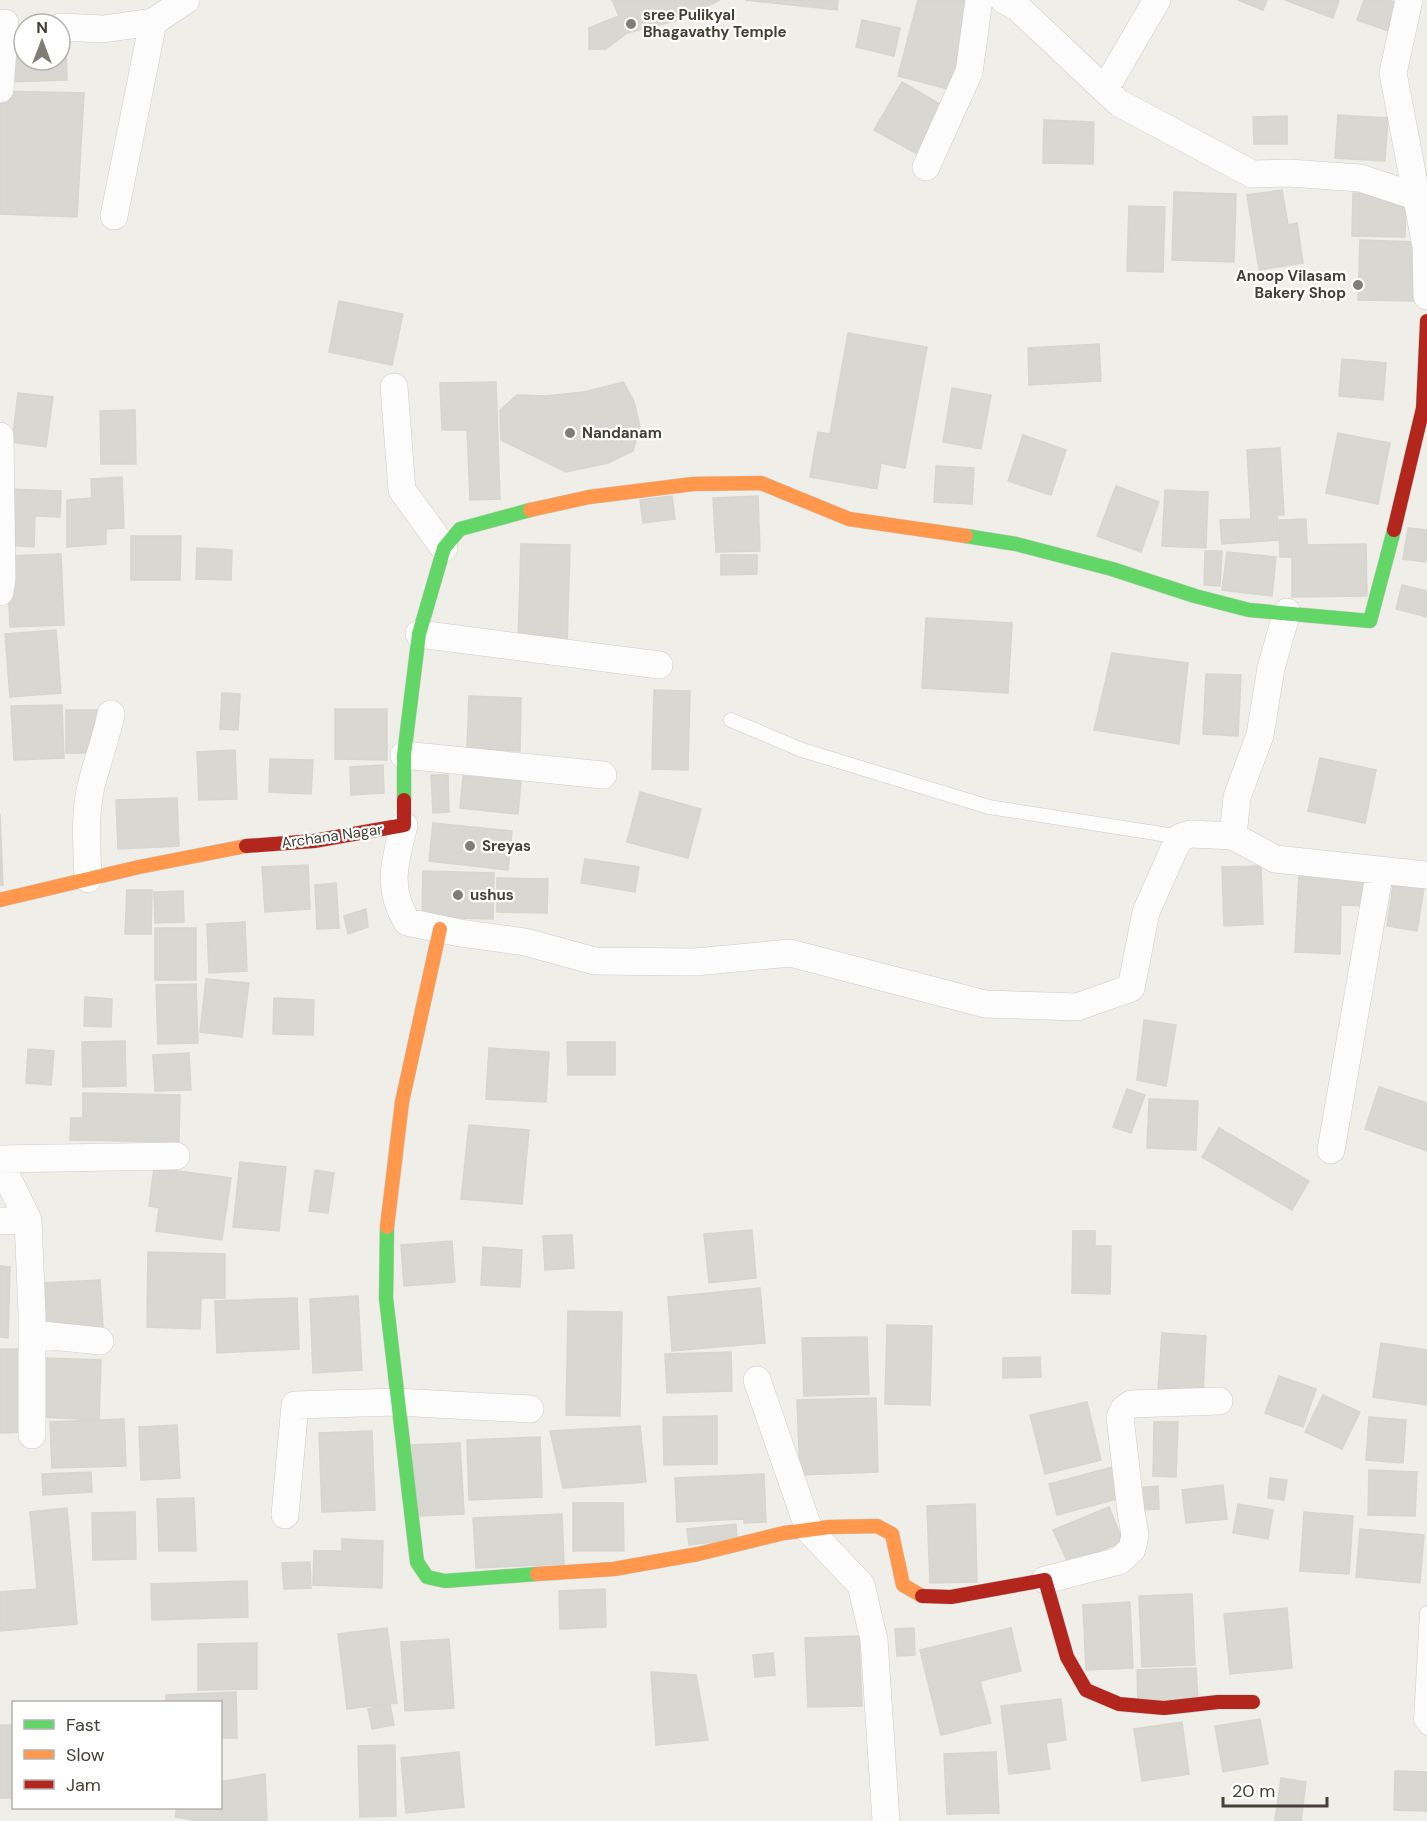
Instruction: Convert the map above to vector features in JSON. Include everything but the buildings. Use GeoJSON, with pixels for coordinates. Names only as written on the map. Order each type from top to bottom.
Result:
{"type":"FeatureCollection","features":[{"type":"Feature","properties":{"kind":"street"},"geometry":{"type":"LineString","coordinates":[[72,28],[103,29],[153,22],[186,0]]}},
{"type":"Feature","properties":{"kind":"street"},"geometry":{"type":"LineString","coordinates":[[926,167],[969,72],[979,0]]}},
{"type":"Feature","properties":{"kind":"street"},"geometry":{"type":"LineString","coordinates":[[1004,0],[1017,7],[1119,103],[1252,174],[1289,172],[1360,178],[1422,198]]}},
{"type":"Feature","properties":{"kind":"street"},"geometry":{"type":"LineString","coordinates":[[1105,89],[1157,0]]}},
{"type":"Feature","properties":{"kind":"street"},"geometry":{"type":"LineString","coordinates":[[1409,0],[1393,73],[1422,198],[1427,296]]}},
{"type":"Feature","properties":{"kind":"street"},"geometry":{"type":"LineString","coordinates":[[114,216],[153,22]]}},
{"type":"Feature","properties":{"kind":"street"},"geometry":{"type":"LineString","coordinates":[[0,89],[10,23]]}},
{"type":"Feature","properties":{"kind":"street","name":"Archana Nagar"},"geometry":{"type":"LineString","coordinates":[[0,900],[245,846],[314,841],[404,825],[404,754],[419,634],[444,548],[460,529],[525,511],[589,497],[693,484],[761,483],[849,519],[1016,544],[1112,569],[1195,596],[1249,610],[1370,621],[1423,408],[1427,321]]}},
{"type":"Feature","properties":{"kind":"street"},"geometry":{"type":"LineString","coordinates":[[393,387],[402,490],[444,548]]}},
{"type":"Feature","properties":{"kind":"street"},"geometry":{"type":"LineString","coordinates":[[0,436],[2,579],[0,592]]}},
{"type":"Feature","properties":{"kind":"street"},"geometry":{"type":"LineString","coordinates":[[1233,836],[1238,797],[1260,735],[1271,668],[1287,612]]}},
{"type":"Feature","properties":{"kind":"street"},"geometry":{"type":"LineString","coordinates":[[419,634],[659,665]]}},
{"type":"Feature","properties":{"kind":"street"},"geometry":{"type":"LineString","coordinates":[[88,879],[86,822],[91,787],[111,714]]}},
{"type":"Feature","properties":{"kind":"street"},"geometry":{"type":"LineString","coordinates":[[404,754],[603,775]]}},
{"type":"Feature","properties":{"kind":"street"},"geometry":{"type":"LineString","coordinates":[[404,825],[395,863],[394,886],[398,906],[407,922],[525,942],[595,961],[695,962],[790,953],[985,1004],[1077,1007],[1131,988],[1146,912],[1174,849],[1181,837],[1191,834],[1233,836],[1275,859],[1427,874]]}},
{"type":"Feature","properties":{"kind":"street"},"geometry":{"type":"LineString","coordinates":[[1331,1150],[1380,870]]}},
{"type":"Feature","properties":{"kind":"street"},"geometry":{"type":"LineString","coordinates":[[440,929],[402,1102],[388,1202],[386,1298],[396,1402],[417,1562],[427,1577],[445,1581],[614,1569],[698,1554],[784,1533],[830,1527],[877,1526],[892,1534],[903,1585],[924,1597],[951,1597],[1045,1580],[1119,1561],[1132,1549],[1135,1535],[1120,1417],[1124,1409],[1131,1404],[1219,1401]]}},
{"type":"Feature","properties":{"kind":"street"},"geometry":{"type":"LineString","coordinates":[[0,1159],[176,1156]]}},
{"type":"Feature","properties":{"kind":"street"},"geometry":{"type":"LineString","coordinates":[[0,1164],[28,1220],[32,1334],[32,1435]]}},
{"type":"Feature","properties":{"kind":"street"},"geometry":{"type":"LineString","coordinates":[[0,1221],[28,1220]]}},
{"type":"Feature","properties":{"kind":"street"},"geometry":{"type":"LineString","coordinates":[[32,1334],[100,1341]]}},
{"type":"Feature","properties":{"kind":"street"},"geometry":{"type":"LineString","coordinates":[[757,1380],[809,1530],[861,1585],[874,1640],[886,1821]]}},
{"type":"Feature","properties":{"kind":"street"},"geometry":{"type":"LineString","coordinates":[[285,1515],[295,1405],[396,1402],[530,1409]]}},
{"type":"Feature","properties":{"kind":"street"},"geometry":{"type":"LineString","coordinates":[[1045,1580],[1067,1657],[1086,1690],[1119,1704],[1164,1708],[1218,1702],[1253,1702]]}},
{"type":"Feature","properties":{"kind":"lane"},"geometry":{"type":"LineString","coordinates":[[731,720],[802,750],[989,807],[1181,837]]}},
{"type":"Feature","properties":{"kind":"lane"},"geometry":{"type":"LineString","coordinates":[[1427,1613],[1420,1720],[1427,1728]]}},
{"type":"Feature","properties":{"kind":"traffic: fast"},"geometry":{"type":"LineString","coordinates":[[404,800],[404,755],[419,634],[444,548],[460,529],[530,510]]}},
{"type":"Feature","properties":{"kind":"traffic: fast"},"geometry":{"type":"LineString","coordinates":[[966,536],[1016,544],[1112,569],[1195,596],[1249,610],[1370,621],[1394,530]]}},
{"type":"Feature","properties":{"kind":"traffic: fast"},"geometry":{"type":"LineString","coordinates":[[387,1227],[386,1298],[417,1562],[427,1577],[445,1581],[537,1574]]}},
{"type":"Feature","properties":{"kind":"traffic: slow"},"geometry":{"type":"LineString","coordinates":[[530,510],[589,497],[693,484],[761,483],[849,519],[966,536]]}},
{"type":"Feature","properties":{"kind":"traffic: slow"},"geometry":{"type":"LineString","coordinates":[[0,900],[139,867],[246,846]]}},
{"type":"Feature","properties":{"kind":"traffic: slow"},"geometry":{"type":"LineString","coordinates":[[387,1227],[402,1102],[440,929]]}},
{"type":"Feature","properties":{"kind":"traffic: slow"},"geometry":{"type":"LineString","coordinates":[[537,1574],[614,1569],[698,1554],[784,1533],[830,1527],[877,1526],[892,1534],[903,1585],[922,1596]]}},
{"type":"Feature","properties":{"kind":"traffic: jam"},"geometry":{"type":"LineString","coordinates":[[1394,530],[1423,408],[1427,321]]}},
{"type":"Feature","properties":{"kind":"traffic: jam"},"geometry":{"type":"LineString","coordinates":[[246,846],[314,841],[404,825],[404,800]]}},
{"type":"Feature","properties":{"kind":"traffic: jam"},"geometry":{"type":"LineString","coordinates":[[922,1596],[951,1597],[1045,1580],[1067,1657],[1086,1690],[1119,1704],[1164,1708],[1218,1702],[1253,1702]]}},
{"type":"Feature","properties":{"kind":"place","name":"sree Pulikyal Bhagavathy Temple"},"geometry":{"type":"Point","coordinates":[631,24]}},
{"type":"Feature","properties":{"kind":"place","name":"Anoop Vilasam Bakery Shop"},"geometry":{"type":"Point","coordinates":[1358,285]}},
{"type":"Feature","properties":{"kind":"place","name":"Nandanam"},"geometry":{"type":"Point","coordinates":[570,433]}},
{"type":"Feature","properties":{"kind":"place","name":"Sreyas"},"geometry":{"type":"Point","coordinates":[470,846]}},
{"type":"Feature","properties":{"kind":"place","name":"ushus"},"geometry":{"type":"Point","coordinates":[458,895]}}]}
